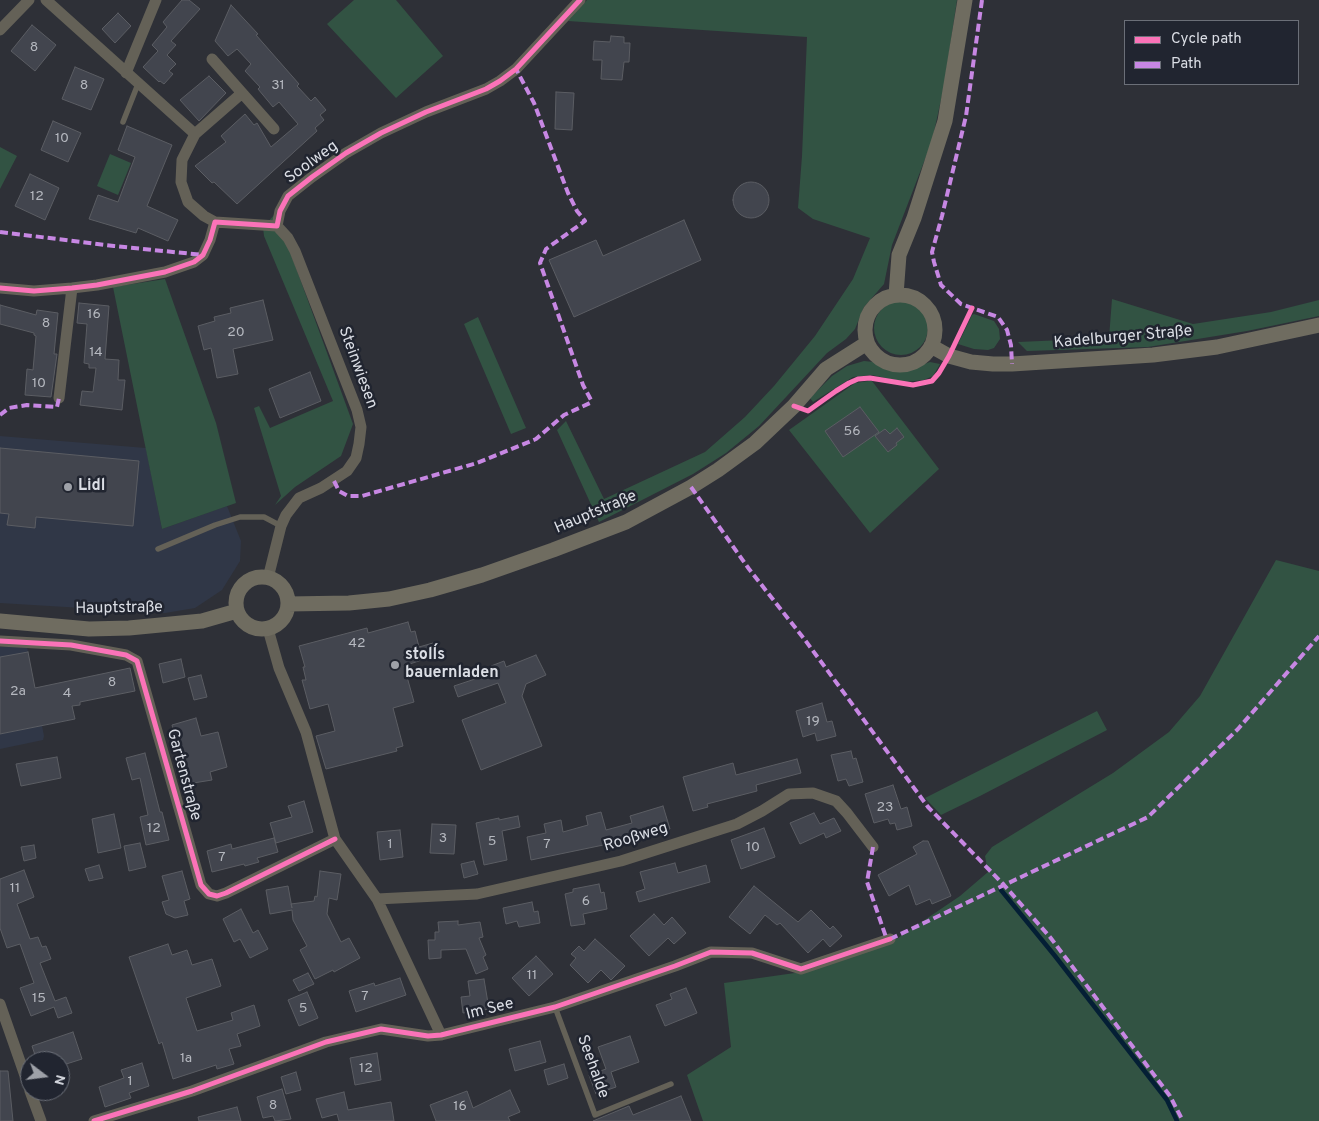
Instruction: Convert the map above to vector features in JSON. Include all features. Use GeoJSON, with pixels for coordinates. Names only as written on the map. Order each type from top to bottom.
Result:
{"type":"FeatureCollection","features":[{"type":"Feature","properties":{"kind":"main road"},"geometry":{"type":"LineString","coordinates":[[896,295],[899,256],[917,210],[945,121],[966,0]]}},
{"type":"Feature","properties":{"kind":"main road"},"geometry":{"type":"LineString","coordinates":[[896,295],[915,298],[924,305],[931,314],[935,330],[931,346],[924,355],[915,362],[904,365],[892,365],[877,356],[867,343],[865,327],[869,313],[875,304],[884,298],[896,295]]}},
{"type":"Feature","properties":{"kind":"main road","name":"Kadelburger Straße"},"geometry":{"type":"LineString","coordinates":[[931,346],[949,356],[971,362],[1022,364],[1153,356],[1208,348],[1319,325]]}},
{"type":"Feature","properties":{"kind":"main road","name":"Hauptstraße"},"geometry":{"type":"LineString","coordinates":[[288,604],[350,603],[379,600],[430,590],[544,554],[626,522],[691,487],[755,443],[794,406],[826,369],[867,343]]}},
{"type":"Feature","properties":{"kind":"main road"},"geometry":{"type":"LineString","coordinates":[[268,578],[280,585],[287,597],[288,604],[282,620],[268,629],[261,630],[247,625],[241,620],[237,611],[236,597],[245,584],[252,579],[268,578]]}},
{"type":"Feature","properties":{"kind":"main road","name":"Hauptstraße"},"geometry":{"type":"LineString","coordinates":[[0,621],[89,629],[129,628],[202,621],[237,611]]}},
{"type":"Feature","properties":{"kind":"street"},"geometry":{"type":"LineString","coordinates":[[0,30],[29,0]]}},
{"type":"Feature","properties":{"kind":"street"},"geometry":{"type":"LineString","coordinates":[[46,0],[194,134]]}},
{"type":"Feature","properties":{"kind":"street"},"geometry":{"type":"LineString","coordinates":[[126,73],[156,0]]}},
{"type":"Feature","properties":{"kind":"street","name":"Soolweg"},"geometry":{"type":"LineString","coordinates":[[277,226],[280,211],[288,196],[312,177],[346,153],[381,133],[426,112],[486,89],[500,81],[516,69],[580,0]]}},
{"type":"Feature","properties":{"kind":"street"},"geometry":{"type":"LineString","coordinates":[[212,60],[274,129]]}},
{"type":"Feature","properties":{"kind":"street"},"geometry":{"type":"LineString","coordinates":[[242,93],[194,134],[182,160],[181,182],[188,202],[204,216],[215,222],[277,226]]}},
{"type":"Feature","properties":{"kind":"street"},"geometry":{"type":"LineString","coordinates":[[0,288],[34,291],[72,288],[165,272],[194,262],[203,255],[215,222]]}},
{"type":"Feature","properties":{"kind":"street","name":"Steinwiesen"},"geometry":{"type":"LineString","coordinates":[[268,578],[281,526],[286,514],[299,498],[321,488],[346,471],[356,458],[361,427],[357,410],[295,250],[288,238],[277,226]]}},
{"type":"Feature","properties":{"kind":"street"},"geometry":{"type":"LineString","coordinates":[[59,398],[72,288]]}},
{"type":"Feature","properties":{"kind":"street"},"geometry":{"type":"LineString","coordinates":[[268,629],[279,668],[306,732],[335,839],[376,899],[441,1035]]}},
{"type":"Feature","properties":{"kind":"street","name":"Gartenstraße"},"geometry":{"type":"LineString","coordinates":[[0,641],[71,645],[126,655],[137,661],[200,885],[209,894],[217,896],[226,893],[335,839]]}},
{"type":"Feature","properties":{"kind":"street","name":"Rooßweg"},"geometry":{"type":"LineString","coordinates":[[376,899],[476,894],[621,861],[737,824],[788,794],[813,793],[836,801],[847,812],[873,847]]}},
{"type":"Feature","properties":{"kind":"street","name":"Im See"},"geometry":{"type":"LineString","coordinates":[[94,1121],[192,1091],[336,1040],[381,1029],[428,1036],[441,1035],[555,1007],[711,952],[752,952],[801,969],[890,939]]}},
{"type":"Feature","properties":{"kind":"street"},"geometry":{"type":"LineString","coordinates":[[0,1004],[20,1061]]}},
{"type":"Feature","properties":{"kind":"street"},"geometry":{"type":"LineString","coordinates":[[34,1101],[41,1121]]}},
{"type":"Feature","properties":{"kind":"lane"},"geometry":{"type":"LineString","coordinates":[[123,122],[138,84]]}},
{"type":"Feature","properties":{"kind":"lane"},"geometry":{"type":"LineString","coordinates":[[158,549],[240,517],[264,517],[281,526]]}},
{"type":"Feature","properties":{"kind":"lane","name":"Seehalde"},"geometry":{"type":"LineString","coordinates":[[555,1007],[595,1115],[671,1084]]}},
{"type":"Feature","properties":{"kind":"shaded area"},"geometry":{"type":"Polygon","coordinates":[[[0,436],[146,448],[162,529],[227,506],[241,541],[240,561],[222,590],[195,608],[165,613],[0,603],[0,436]]]}},
{"type":"Feature","properties":{"kind":"shaded area"},"geometry":{"type":"Polygon","coordinates":[[[0,647],[27,647],[44,736],[43,740],[0,749],[0,647]]]}},
{"type":"Feature","properties":{"kind":"green space"},"geometry":{"type":"Polygon","coordinates":[[[354,0],[396,0],[443,56],[396,98],[327,24],[354,0]]]}},
{"type":"Feature","properties":{"kind":"green space"},"geometry":{"type":"Polygon","coordinates":[[[587,0],[957,0],[944,86],[932,141],[892,245],[884,284],[864,307],[855,329],[846,339],[827,353],[759,426],[726,453],[693,474],[599,522],[557,430],[566,421],[604,499],[705,452],[745,417],[774,386],[815,336],[853,279],[870,238],[813,219],[798,208],[807,37],[568,21],[587,0]]]}},
{"type":"Feature","properties":{"kind":"green space"},"geometry":{"type":"Polygon","coordinates":[[[0,147],[17,156],[0,189],[0,147]]]}},
{"type":"Feature","properties":{"kind":"green space"},"geometry":{"type":"Polygon","coordinates":[[[110,154],[131,163],[118,195],[97,186],[110,154]]]}},
{"type":"Feature","properties":{"kind":"green space"},"geometry":{"type":"Polygon","coordinates":[[[276,213],[353,424],[341,456],[295,487],[275,505],[281,496],[254,408],[259,406],[270,428],[333,401],[264,236],[263,227],[276,213]]]}},
{"type":"Feature","properties":{"kind":"green space"},"geometry":{"type":"Polygon","coordinates":[[[165,279],[216,423],[236,503],[162,529],[113,287],[165,279]]]}},
{"type":"Feature","properties":{"kind":"green space"},"geometry":{"type":"Polygon","coordinates":[[[1112,299],[1193,324],[1271,312],[1319,300],[1319,316],[1247,331],[1148,347],[1027,351],[1018,342],[1109,338],[1112,299]]]}},
{"type":"Feature","properties":{"kind":"green space"},"geometry":{"type":"Polygon","coordinates":[[[896,301],[906,301],[916,305],[924,313],[928,328],[924,343],[916,351],[906,355],[896,355],[886,351],[878,343],[874,333],[874,323],[878,313],[886,305],[896,301]]]}},
{"type":"Feature","properties":{"kind":"green space"},"geometry":{"type":"Polygon","coordinates":[[[974,314],[994,321],[999,329],[1000,339],[994,348],[988,350],[974,349],[958,344],[974,314]]]}},
{"type":"Feature","properties":{"kind":"green space"},"geometry":{"type":"Polygon","coordinates":[[[478,317],[526,428],[511,434],[464,324],[478,317]]]}},
{"type":"Feature","properties":{"kind":"green space"},"geometry":{"type":"Polygon","coordinates":[[[864,361],[901,370],[930,362],[940,364],[933,376],[924,380],[904,382],[872,375],[853,377],[813,402],[810,398],[832,376],[847,366],[864,361]]]}},
{"type":"Feature","properties":{"kind":"green space"},"geometry":{"type":"Polygon","coordinates":[[[872,381],[939,469],[870,533],[789,430],[855,383],[872,381]]]}},
{"type":"Feature","properties":{"kind":"green space"},"geometry":{"type":"Polygon","coordinates":[[[1276,560],[1319,571],[1319,1121],[703,1121],[687,1075],[731,1047],[724,983],[802,972],[898,938],[960,896],[988,872],[985,856],[992,847],[1113,773],[1169,732],[1200,696],[1276,560]]]}},
{"type":"Feature","properties":{"kind":"green space"},"geometry":{"type":"Polygon","coordinates":[[[1097,711],[1107,730],[980,796],[941,815],[925,798],[1097,711]]]}},
{"type":"Feature","properties":{"kind":"building"},"geometry":{"type":"Polygon","coordinates":[[[182,0],[189,0],[200,9],[171,41],[176,45],[167,55],[176,64],[169,71],[173,74],[164,84],[159,82],[143,67],[158,51],[152,45],[167,27],[163,22],[182,0]]]}},
{"type":"Feature","properties":{"kind":"building"},"geometry":{"type":"Polygon","coordinates":[[[231,5],[258,34],[256,35],[299,84],[297,86],[311,101],[315,97],[326,110],[320,115],[324,120],[315,128],[317,131],[237,204],[195,166],[226,142],[221,136],[245,114],[254,125],[257,123],[271,147],[298,124],[279,102],[273,107],[258,89],[260,87],[245,71],[251,64],[237,49],[228,56],[215,41],[231,5]]]}},
{"type":"Feature","properties":{"kind":"building"},"geometry":{"type":"Polygon","coordinates":[[[118,13],[131,26],[115,43],[102,29],[118,13]]]}},
{"type":"Feature","properties":{"kind":"building"},"geometry":{"type":"Polygon","coordinates":[[[32,25],[56,45],[35,71],[11,51],[32,25]]]}},
{"type":"Feature","properties":{"kind":"building"},"geometry":{"type":"Polygon","coordinates":[[[611,36],[624,37],[624,43],[630,43],[629,62],[624,62],[622,80],[601,79],[602,60],[593,60],[594,41],[610,42],[611,36]]]}},
{"type":"Feature","properties":{"kind":"building"},"geometry":{"type":"Polygon","coordinates":[[[75,67],[104,79],[91,110],[62,99],[75,67]]]}},
{"type":"Feature","properties":{"kind":"building"},"geometry":{"type":"Polygon","coordinates":[[[209,76],[226,93],[199,121],[180,100],[209,76]]]}},
{"type":"Feature","properties":{"kind":"building"},"geometry":{"type":"Polygon","coordinates":[[[556,92],[574,93],[572,130],[555,129],[556,92]]]}},
{"type":"Feature","properties":{"kind":"building"},"geometry":{"type":"Polygon","coordinates":[[[53,121],[81,133],[68,162],[41,150],[53,121]]]}},
{"type":"Feature","properties":{"kind":"building"},"geometry":{"type":"Polygon","coordinates":[[[127,126],[172,145],[147,206],[178,220],[168,241],[138,228],[136,233],[89,219],[98,195],[118,202],[135,157],[118,150],[127,126]]]}},
{"type":"Feature","properties":{"kind":"building"},"geometry":{"type":"Polygon","coordinates":[[[30,174],[59,188],[45,220],[15,206],[30,174]]]}},
{"type":"Feature","properties":{"kind":"building"},"geometry":{"type":"Polygon","coordinates":[[[751,182],[758,183],[764,187],[768,193],[768,207],[764,213],[758,217],[751,218],[744,217],[738,213],[734,207],[733,200],[734,193],[738,187],[744,183],[751,182]]]}},
{"type":"Feature","properties":{"kind":"building"},"geometry":{"type":"Polygon","coordinates":[[[684,220],[701,260],[574,317],[549,260],[596,240],[603,256],[684,220]]]}},
{"type":"Feature","properties":{"kind":"building"},"geometry":{"type":"Polygon","coordinates":[[[263,300],[273,340],[233,349],[238,374],[217,378],[211,348],[204,350],[198,326],[215,321],[214,317],[231,313],[230,308],[263,300]]]}},
{"type":"Feature","properties":{"kind":"building"},"geometry":{"type":"Polygon","coordinates":[[[79,303],[109,306],[105,359],[119,360],[118,380],[125,380],[122,410],[80,405],[82,391],[93,392],[96,368],[89,368],[89,364],[84,363],[87,324],[77,323],[79,303]]]}},
{"type":"Feature","properties":{"kind":"building"},"geometry":{"type":"Polygon","coordinates":[[[0,305],[36,315],[37,310],[58,313],[54,354],[57,354],[51,397],[25,395],[27,369],[33,370],[36,336],[34,333],[0,324],[0,305]]]}},
{"type":"Feature","properties":{"kind":"building"},"geometry":{"type":"Polygon","coordinates":[[[310,372],[321,401],[280,418],[269,389],[310,372]]]}},
{"type":"Feature","properties":{"kind":"building"},"geometry":{"type":"Polygon","coordinates":[[[860,407],[879,432],[843,457],[825,431],[860,407]]]}},
{"type":"Feature","properties":{"kind":"building"},"geometry":{"type":"Polygon","coordinates":[[[897,428],[904,437],[888,452],[875,436],[885,429],[890,434],[897,428]]]}},
{"type":"Feature","properties":{"kind":"building","name":"Lidl"},"geometry":{"type":"Polygon","coordinates":[[[0,448],[139,461],[133,526],[36,517],[35,528],[7,525],[9,514],[0,513],[0,448]]]}},
{"type":"Feature","properties":{"kind":"building"},"geometry":{"type":"Polygon","coordinates":[[[408,622],[411,632],[415,631],[419,647],[433,643],[436,655],[404,666],[414,702],[393,708],[403,746],[396,748],[397,751],[326,769],[316,736],[335,731],[328,704],[310,709],[302,680],[306,680],[303,667],[305,667],[299,646],[367,628],[368,633],[408,622]]]}},
{"type":"Feature","properties":{"kind":"building"},"geometry":{"type":"Polygon","coordinates":[[[28,652],[35,688],[130,668],[135,691],[80,702],[80,705],[72,706],[75,719],[0,734],[0,657],[28,652]]]}},
{"type":"Feature","properties":{"kind":"building"},"geometry":{"type":"Polygon","coordinates":[[[536,655],[546,675],[526,684],[522,696],[542,746],[481,770],[462,720],[506,703],[498,683],[458,697],[454,686],[493,673],[491,666],[504,661],[506,667],[536,655]]]}},
{"type":"Feature","properties":{"kind":"building"},"geometry":{"type":"Polygon","coordinates":[[[181,659],[185,677],[163,683],[159,664],[181,659]]]}},
{"type":"Feature","properties":{"kind":"building"},"geometry":{"type":"Polygon","coordinates":[[[201,675],[207,697],[194,700],[188,678],[201,675]]]}},
{"type":"Feature","properties":{"kind":"building"},"geometry":{"type":"Polygon","coordinates":[[[822,703],[827,722],[832,721],[836,736],[817,741],[815,733],[803,737],[796,711],[822,703]]]}},
{"type":"Feature","properties":{"kind":"building"},"geometry":{"type":"Polygon","coordinates":[[[196,718],[201,736],[218,732],[227,767],[210,772],[212,780],[187,784],[172,725],[196,718]]]}},
{"type":"Feature","properties":{"kind":"building"},"geometry":{"type":"Polygon","coordinates":[[[851,751],[853,759],[856,758],[863,782],[849,786],[846,779],[838,781],[831,755],[851,751]]]}},
{"type":"Feature","properties":{"kind":"building"},"geometry":{"type":"Polygon","coordinates":[[[145,753],[169,840],[146,845],[140,817],[148,815],[140,778],[132,780],[126,758],[145,753]]]}},
{"type":"Feature","properties":{"kind":"building"},"geometry":{"type":"Polygon","coordinates":[[[57,757],[61,778],[21,786],[16,764],[57,757]]]}},
{"type":"Feature","properties":{"kind":"building"},"geometry":{"type":"Polygon","coordinates":[[[797,759],[801,773],[756,785],[757,791],[707,804],[708,807],[693,811],[683,777],[733,763],[736,775],[797,759]]]}},
{"type":"Feature","properties":{"kind":"building"},"geometry":{"type":"Polygon","coordinates":[[[893,785],[901,809],[907,807],[912,826],[897,830],[895,823],[890,824],[888,819],[874,823],[865,794],[893,785]]]}},
{"type":"Feature","properties":{"kind":"building"},"geometry":{"type":"Polygon","coordinates":[[[304,801],[313,832],[276,843],[270,823],[292,817],[288,806],[304,801]]]}},
{"type":"Feature","properties":{"kind":"building"},"geometry":{"type":"Polygon","coordinates":[[[663,806],[670,829],[640,838],[640,836],[531,860],[527,837],[546,833],[544,824],[561,820],[563,832],[588,825],[586,816],[601,812],[606,830],[632,823],[630,816],[663,806]]]}},
{"type":"Feature","properties":{"kind":"building"},"geometry":{"type":"Polygon","coordinates":[[[814,813],[820,824],[834,818],[841,831],[826,838],[824,833],[800,844],[790,823],[814,813]]]}},
{"type":"Feature","properties":{"kind":"building"},"geometry":{"type":"Polygon","coordinates":[[[114,814],[121,848],[98,853],[92,819],[114,814]]]}},
{"type":"Feature","properties":{"kind":"building"},"geometry":{"type":"Polygon","coordinates":[[[518,816],[520,827],[502,831],[507,860],[484,865],[476,823],[518,816]]]}},
{"type":"Feature","properties":{"kind":"building"},"geometry":{"type":"Polygon","coordinates":[[[432,824],[456,825],[454,854],[430,853],[432,824]]]}},
{"type":"Feature","properties":{"kind":"building"},"geometry":{"type":"Polygon","coordinates":[[[764,828],[775,857],[741,869],[731,840],[764,828]]]}},
{"type":"Feature","properties":{"kind":"building"},"geometry":{"type":"Polygon","coordinates":[[[400,830],[403,857],[380,860],[377,832],[400,830]]]}},
{"type":"Feature","properties":{"kind":"building"},"geometry":{"type":"Polygon","coordinates":[[[274,838],[278,852],[257,858],[259,862],[212,872],[207,851],[231,844],[232,849],[274,838]]]}},
{"type":"Feature","properties":{"kind":"building"},"geometry":{"type":"Polygon","coordinates":[[[923,841],[928,841],[951,896],[932,904],[930,899],[916,905],[909,885],[889,896],[878,875],[917,854],[913,847],[923,841]]]}},
{"type":"Feature","properties":{"kind":"building"},"geometry":{"type":"Polygon","coordinates":[[[140,843],[146,867],[129,871],[124,846],[140,843]]]}},
{"type":"Feature","properties":{"kind":"building"},"geometry":{"type":"Polygon","coordinates":[[[34,845],[36,858],[24,861],[21,847],[34,845]]]}},
{"type":"Feature","properties":{"kind":"building"},"geometry":{"type":"Polygon","coordinates":[[[474,861],[478,874],[464,878],[461,864],[474,861]]]}},
{"type":"Feature","properties":{"kind":"building"},"geometry":{"type":"Polygon","coordinates":[[[675,863],[678,873],[706,865],[710,882],[639,902],[636,892],[645,889],[640,872],[675,863]]]}},
{"type":"Feature","properties":{"kind":"building"},"geometry":{"type":"Polygon","coordinates":[[[99,865],[103,878],[89,881],[85,869],[99,865]]]}},
{"type":"Feature","properties":{"kind":"building"},"geometry":{"type":"Polygon","coordinates":[[[24,870],[34,897],[17,904],[30,939],[38,937],[42,947],[46,946],[51,959],[40,963],[55,1001],[66,997],[72,1013],[58,1018],[54,1007],[31,1016],[20,988],[34,983],[20,944],[7,948],[0,928],[0,879],[24,870]]]}},
{"type":"Feature","properties":{"kind":"building"},"geometry":{"type":"Polygon","coordinates":[[[182,871],[190,899],[184,901],[188,915],[175,918],[166,914],[162,902],[169,900],[162,876],[182,871]]]}},
{"type":"Feature","properties":{"kind":"building"},"geometry":{"type":"Polygon","coordinates":[[[320,871],[341,874],[337,900],[329,898],[327,914],[341,942],[349,938],[360,958],[334,972],[333,970],[315,979],[300,950],[307,946],[293,920],[292,910],[270,914],[266,890],[288,886],[291,904],[314,901],[315,896],[317,897],[320,871]]]}},
{"type":"Feature","properties":{"kind":"building"},"geometry":{"type":"Polygon","coordinates":[[[599,884],[601,893],[604,892],[607,909],[583,914],[585,924],[571,926],[565,894],[573,892],[573,889],[599,884]]]}},
{"type":"Feature","properties":{"kind":"building"},"geometry":{"type":"Polygon","coordinates":[[[754,886],[798,922],[811,910],[830,929],[833,926],[842,936],[830,947],[823,939],[808,953],[780,923],[777,925],[765,915],[750,934],[729,917],[754,886]]]}},
{"type":"Feature","properties":{"kind":"building"},"geometry":{"type":"Polygon","coordinates":[[[532,902],[534,912],[538,911],[540,923],[519,927],[517,921],[506,924],[503,908],[532,902]]]}},
{"type":"Feature","properties":{"kind":"building"},"geometry":{"type":"Polygon","coordinates":[[[241,909],[253,933],[258,930],[268,949],[250,958],[240,939],[234,942],[223,919],[241,909]]]}},
{"type":"Feature","properties":{"kind":"building"},"geometry":{"type":"Polygon","coordinates":[[[654,914],[664,925],[672,917],[686,933],[674,944],[668,938],[649,956],[630,936],[654,914]]]}},
{"type":"Feature","properties":{"kind":"building"},"geometry":{"type":"Polygon","coordinates":[[[458,921],[458,925],[480,922],[483,937],[479,938],[486,955],[483,957],[488,969],[476,974],[466,949],[441,950],[441,958],[429,959],[428,940],[435,940],[435,932],[439,932],[438,922],[458,921]]]}},
{"type":"Feature","properties":{"kind":"building"},"geometry":{"type":"Polygon","coordinates":[[[595,939],[625,966],[611,980],[601,970],[588,983],[570,965],[576,958],[571,954],[579,946],[584,951],[595,939]]]}},
{"type":"Feature","properties":{"kind":"building"},"geometry":{"type":"Polygon","coordinates":[[[168,944],[172,955],[187,950],[192,965],[212,959],[221,986],[186,998],[197,1031],[233,1020],[231,1013],[254,1005],[260,1026],[237,1034],[241,1046],[229,1049],[234,1064],[217,1069],[216,1065],[173,1079],[162,1042],[159,1044],[129,957],[168,944]]]}},
{"type":"Feature","properties":{"kind":"building"},"geometry":{"type":"Polygon","coordinates":[[[536,956],[553,974],[529,996],[512,978],[536,956]]]}},
{"type":"Feature","properties":{"kind":"building"},"geometry":{"type":"Polygon","coordinates":[[[308,973],[314,984],[299,991],[293,980],[308,973]]]}},
{"type":"Feature","properties":{"kind":"building"},"geometry":{"type":"Polygon","coordinates":[[[400,978],[406,995],[356,1012],[349,991],[374,983],[375,986],[400,978]]]}},
{"type":"Feature","properties":{"kind":"building"},"geometry":{"type":"Polygon","coordinates":[[[484,979],[489,1009],[463,1013],[461,997],[470,996],[468,981],[484,979]]]}},
{"type":"Feature","properties":{"kind":"building"},"geometry":{"type":"Polygon","coordinates":[[[686,988],[697,1013],[665,1026],[656,1005],[672,999],[670,994],[686,988]]]}},
{"type":"Feature","properties":{"kind":"building"},"geometry":{"type":"Polygon","coordinates":[[[307,992],[318,1018],[299,1026],[288,1000],[307,992]]]}},
{"type":"Feature","properties":{"kind":"building"},"geometry":{"type":"Polygon","coordinates":[[[73,1032],[82,1059],[70,1063],[70,1051],[34,1051],[32,1046],[73,1032]]]}},
{"type":"Feature","properties":{"kind":"building"},"geometry":{"type":"Polygon","coordinates":[[[630,1036],[639,1062],[611,1072],[616,1087],[596,1094],[589,1075],[606,1069],[598,1047],[630,1036]]]}},
{"type":"Feature","properties":{"kind":"building"},"geometry":{"type":"Polygon","coordinates":[[[540,1041],[546,1062],[515,1071],[509,1049],[540,1041]]]}},
{"type":"Feature","properties":{"kind":"building"},"geometry":{"type":"Polygon","coordinates":[[[377,1053],[381,1080],[355,1085],[350,1058],[377,1053]]]}},
{"type":"Feature","properties":{"kind":"building"},"geometry":{"type":"Polygon","coordinates":[[[142,1063],[149,1086],[129,1093],[131,1098],[105,1107],[99,1087],[124,1078],[121,1070],[142,1063]]]}},
{"type":"Feature","properties":{"kind":"building"},"geometry":{"type":"Polygon","coordinates":[[[564,1064],[568,1078],[548,1085],[544,1070],[564,1064]]]}},
{"type":"Feature","properties":{"kind":"building"},"geometry":{"type":"Polygon","coordinates":[[[0,1071],[8,1071],[13,1121],[0,1121],[0,1071]]]}},
{"type":"Feature","properties":{"kind":"building"},"geometry":{"type":"Polygon","coordinates":[[[296,1072],[301,1090],[286,1094],[281,1077],[296,1072]]]}},
{"type":"Feature","properties":{"kind":"building"},"geometry":{"type":"Polygon","coordinates":[[[282,1089],[291,1119],[275,1121],[273,1116],[263,1118],[257,1097],[282,1089]]]}},
{"type":"Feature","properties":{"kind":"building"},"geometry":{"type":"Polygon","coordinates":[[[510,1090],[520,1112],[508,1117],[510,1121],[436,1121],[430,1105],[467,1091],[473,1108],[510,1090]]]}},
{"type":"Feature","properties":{"kind":"building"},"geometry":{"type":"Polygon","coordinates":[[[344,1092],[348,1110],[391,1102],[394,1121],[339,1121],[337,1114],[322,1118],[316,1099],[344,1092]]]}},
{"type":"Feature","properties":{"kind":"building"},"geometry":{"type":"Polygon","coordinates":[[[681,1096],[691,1121],[593,1121],[629,1106],[633,1115],[681,1096]]]}},
{"type":"Feature","properties":{"kind":"building"},"geometry":{"type":"Polygon","coordinates":[[[237,1107],[241,1121],[199,1121],[198,1117],[237,1107]]]}},
{"type":"Feature","properties":{"kind":"waterway"},"geometry":{"type":"LineString","coordinates":[[1001,890],[1167,1100],[1177,1121]]}},
{"type":"Feature","properties":{"kind":"marked path"},"geometry":{"type":"LineString","coordinates":[[982,0],[966,116],[932,252],[941,285],[961,304],[998,317],[1007,330],[1011,345],[1012,364]]}},
{"type":"Feature","properties":{"kind":"marked path"},"geometry":{"type":"LineString","coordinates":[[334,481],[339,491],[348,496],[362,496],[477,463],[536,439],[564,415],[590,403],[591,400],[583,385],[540,263],[546,249],[585,221],[577,211],[568,193],[534,103],[516,69]]}},
{"type":"Feature","properties":{"kind":"marked path"},"geometry":{"type":"LineString","coordinates":[[0,232],[203,255]]}},
{"type":"Feature","properties":{"kind":"marked path"},"geometry":{"type":"LineString","coordinates":[[0,415],[9,408],[27,405],[57,407],[59,398]]}},
{"type":"Feature","properties":{"kind":"marked path"},"geometry":{"type":"LineString","coordinates":[[691,487],[749,569],[805,640],[928,807],[1004,885],[1050,937],[1170,1096],[1183,1121]]}},
{"type":"Feature","properties":{"kind":"marked path"},"geometry":{"type":"LineString","coordinates":[[890,939],[1148,817],[1238,729],[1319,636]]}},
{"type":"Feature","properties":{"kind":"marked path"},"geometry":{"type":"LineString","coordinates":[[873,847],[867,882],[887,940]]}},
{"type":"Feature","properties":{"kind":"cycle path"},"geometry":{"type":"LineString","coordinates":[[0,288],[34,291],[72,288],[165,272],[194,262],[203,255],[215,222],[277,226],[280,211],[288,196],[312,177],[346,153],[381,133],[426,112],[486,89],[500,81],[516,69],[580,0]]}},
{"type":"Feature","properties":{"kind":"cycle path"},"geometry":{"type":"LineString","coordinates":[[794,406],[808,411],[836,391],[858,379],[870,378],[913,385],[932,381],[949,356],[972,308]]}},
{"type":"Feature","properties":{"kind":"cycle path"},"geometry":{"type":"LineString","coordinates":[[0,641],[71,645],[126,655],[137,661],[201,885],[209,894],[217,896],[226,893],[335,839]]}},
{"type":"Feature","properties":{"kind":"cycle path"},"geometry":{"type":"LineString","coordinates":[[94,1121],[192,1091],[326,1042],[381,1029],[428,1036],[441,1035],[555,1007],[711,952],[752,953],[801,969],[890,939]]}},
{"type":"Feature","properties":{"kind":"place","name":"Lidl"},"geometry":{"type":"Point","coordinates":[68,487]}},
{"type":"Feature","properties":{"kind":"place","name":"stoll´s bauernladen"},"geometry":{"type":"Point","coordinates":[395,665]}}]}
